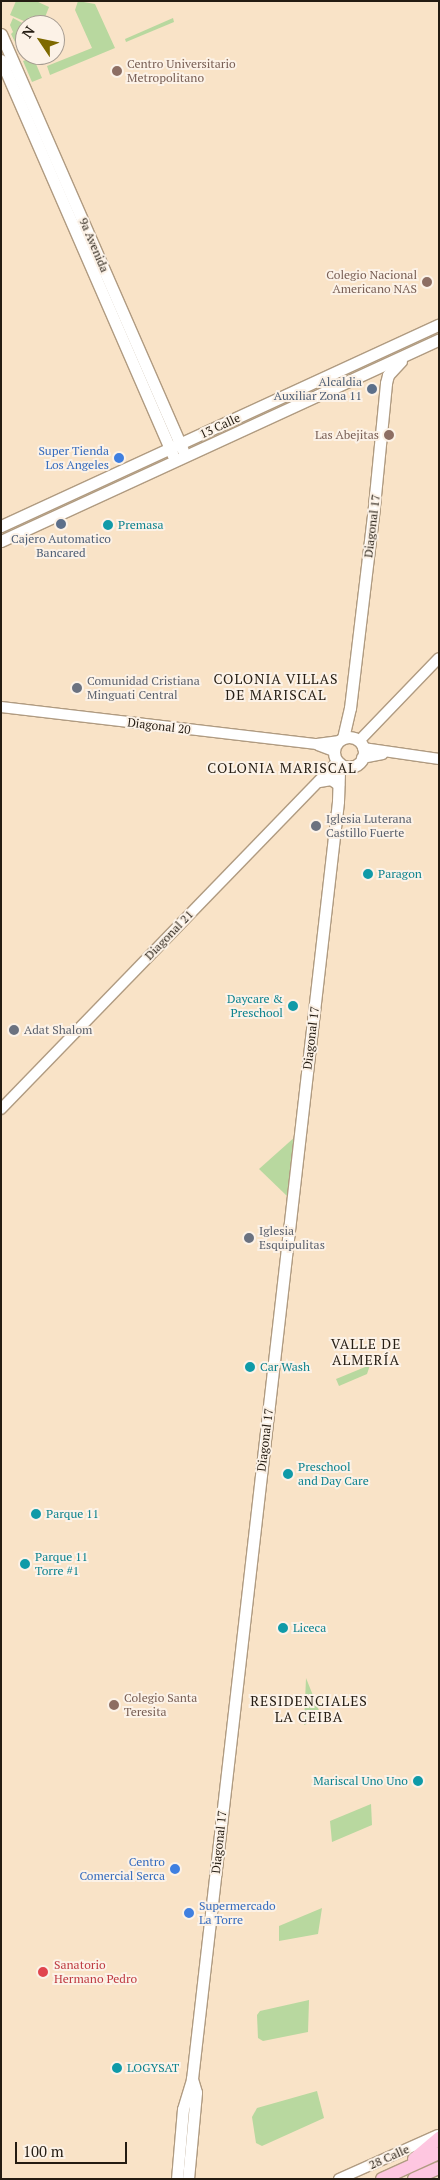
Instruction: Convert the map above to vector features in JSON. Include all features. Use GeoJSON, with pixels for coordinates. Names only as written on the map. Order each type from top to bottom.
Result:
{"type":"FeatureCollection","features":[{"type":"Feature","properties":{"kind":"highway"},"geometry":{"type":"LineString","coordinates":[[403,2169],[439,2136]]}},
{"type":"Feature","properties":{"kind":"highway"},"geometry":{"type":"LineString","coordinates":[[382,2179],[439,2153]]}},
{"type":"Feature","properties":{"kind":"highway"},"geometry":{"type":"LineString","coordinates":[[414,2179],[439,2168]]}},
{"type":"Feature","properties":{"kind":"highway"},"geometry":{"type":"LineString","coordinates":[[429,2179],[439,2173]]}},
{"type":"Feature","properties":{"kind":"main road","name":"9a Avenida"},"geometry":{"type":"LineString","coordinates":[[1,34],[44,144],[181,458]]}},
{"type":"Feature","properties":{"kind":"main road","name":"9a Avenida"},"geometry":{"type":"LineString","coordinates":[[1,60],[44,144]]}},
{"type":"Feature","properties":{"kind":"main road","name":"13 Calle"},"geometry":{"type":"LineString","coordinates":[[1,526],[439,325]]}},
{"type":"Feature","properties":{"kind":"main road","name":"13 Calle"},"geometry":{"type":"LineString","coordinates":[[1,540],[439,340]]}},
{"type":"Feature","properties":{"kind":"main road","name":"Diagonal 17"},"geometry":{"type":"LineString","coordinates":[[338,801],[340,753],[350,708],[374,509],[386,383],[394,367],[410,354]]}},
{"type":"Feature","properties":{"kind":"main road","name":"Diagonal 17"},"geometry":{"type":"LineString","coordinates":[[350,708],[360,746]]}},
{"type":"Feature","properties":{"kind":"main road"},"geometry":{"type":"LineString","coordinates":[[360,746],[358,763],[340,753],[360,746]]}},
{"type":"Feature","properties":{"kind":"main road","name":"Diagonal 17"},"geometry":{"type":"LineString","coordinates":[[177,2179],[183,2109],[192,2078],[338,801],[340,753]]}},
{"type":"Feature","properties":{"kind":"main road"},"geometry":{"type":"LineString","coordinates":[[319,781],[331,779],[338,784]]}},
{"type":"Feature","properties":{"kind":"main road","name":"Diagonal 17"},"geometry":{"type":"LineString","coordinates":[[188,2179],[196,2092],[192,2078]]}},
{"type":"Feature","properties":{"kind":"street"},"geometry":{"type":"LineString","coordinates":[[439,658],[360,746],[389,753],[439,759]]}},
{"type":"Feature","properties":{"kind":"street","name":"Diagonal 20"},"geometry":{"type":"LineString","coordinates":[[1,707],[317,744],[340,753]]}},
{"type":"Feature","properties":{"kind":"street","name":"Diagonal 21"},"geometry":{"type":"LineString","coordinates":[[1,1109],[319,781],[340,753]]}},
{"type":"Feature","properties":{"kind":"street","name":"28 Calle"},"geometry":{"type":"LineString","coordinates":[[339,2179],[439,2136]]}},
{"type":"Feature","properties":{"kind":"street"},"geometry":{"type":"LineString","coordinates":[[189,2165],[194,2179]]}},
{"type":"Feature","properties":{"kind":"green space"},"geometry":{"type":"Polygon","coordinates":[[[16,1],[36,1],[49,7],[46,15],[15,15],[15,17],[10,15],[16,1]]]}},
{"type":"Feature","properties":{"kind":"green space"},"geometry":{"type":"Polygon","coordinates":[[[78,1],[95,4],[115,48],[50,75],[47,66],[65,65],[65,59],[92,48],[75,10],[78,1]]]}},
{"type":"Feature","properties":{"kind":"green space"},"geometry":{"type":"Polygon","coordinates":[[[13,18],[15,19],[15,42],[11,34],[13,32],[10,25],[13,18]]]}},
{"type":"Feature","properties":{"kind":"green space"},"geometry":{"type":"Polygon","coordinates":[[[173,18],[174,22],[126,42],[125,39],[173,18]]]}},
{"type":"Feature","properties":{"kind":"green space"},"geometry":{"type":"Polygon","coordinates":[[[25,65],[36,65],[42,78],[32,82],[25,65]]]}},
{"type":"Feature","properties":{"kind":"green space"},"geometry":{"type":"Polygon","coordinates":[[[296,1136],[287,1196],[259,1169],[296,1136]]]}},
{"type":"Feature","properties":{"kind":"green space"},"geometry":{"type":"Polygon","coordinates":[[[370,1365],[367,1374],[339,1386],[336,1379],[370,1365]]]}},
{"type":"Feature","properties":{"kind":"green space"},"geometry":{"type":"Polygon","coordinates":[[[306,1678],[322,1718],[304,1725],[306,1678]]]}},
{"type":"Feature","properties":{"kind":"green space"},"geometry":{"type":"Polygon","coordinates":[[[371,1804],[372,1825],[332,1842],[330,1821],[371,1804]]]}},
{"type":"Feature","properties":{"kind":"green space"},"geometry":{"type":"Polygon","coordinates":[[[322,1908],[318,1934],[279,1941],[279,1926],[322,1908]]]}},
{"type":"Feature","properties":{"kind":"green space"},"geometry":{"type":"Polygon","coordinates":[[[309,2000],[308,2032],[263,2041],[258,2038],[257,2015],[260,2011],[309,2000]]]}},
{"type":"Feature","properties":{"kind":"green space"},"geometry":{"type":"Polygon","coordinates":[[[317,2091],[324,2118],[262,2146],[256,2143],[252,2117],[257,2108],[317,2091]]]}},
{"type":"Feature","properties":{"kind":"place","name":"Centro Universitario Metropolitano"},"geometry":{"type":"Point","coordinates":[117,71]}},
{"type":"Feature","properties":{"kind":"place","name":"Colegio Nacional Americano NAS"},"geometry":{"type":"Point","coordinates":[427,282]}},
{"type":"Feature","properties":{"kind":"place","name":"Alcaldia Auxiliar Zona 11"},"geometry":{"type":"Point","coordinates":[372,389]}},
{"type":"Feature","properties":{"kind":"place","name":"Las Abejitas"},"geometry":{"type":"Point","coordinates":[389,435]}},
{"type":"Feature","properties":{"kind":"place","name":"Super Tienda Los Angeles"},"geometry":{"type":"Point","coordinates":[119,458]}},
{"type":"Feature","properties":{"kind":"place","name":"Cajero Automatico Bancared"},"geometry":{"type":"Point","coordinates":[61,524]}},
{"type":"Feature","properties":{"kind":"place","name":"Premasa"},"geometry":{"type":"Point","coordinates":[108,525]}},
{"type":"Feature","properties":{"kind":"place","name":"Comunidad Cristiana Minguati Central"},"geometry":{"type":"Point","coordinates":[77,688]}},
{"type":"Feature","properties":{"kind":"place","name":"Iglesia Luterana Castillo Fuerte"},"geometry":{"type":"Point","coordinates":[316,826]}},
{"type":"Feature","properties":{"kind":"place","name":"Paragon"},"geometry":{"type":"Point","coordinates":[368,874]}},
{"type":"Feature","properties":{"kind":"place","name":"Daycare & Preschool"},"geometry":{"type":"Point","coordinates":[293,1006]}},
{"type":"Feature","properties":{"kind":"place","name":"Adat Shalom"},"geometry":{"type":"Point","coordinates":[14,1030]}},
{"type":"Feature","properties":{"kind":"place","name":"Iglesia Esquipulitas"},"geometry":{"type":"Point","coordinates":[249,1238]}},
{"type":"Feature","properties":{"kind":"place","name":"Car Wash"},"geometry":{"type":"Point","coordinates":[250,1367]}},
{"type":"Feature","properties":{"kind":"place","name":"Preschool and Day Care"},"geometry":{"type":"Point","coordinates":[288,1474]}},
{"type":"Feature","properties":{"kind":"place","name":"Parque 11"},"geometry":{"type":"Point","coordinates":[36,1514]}},
{"type":"Feature","properties":{"kind":"place","name":"Parque 11 Torre #1"},"geometry":{"type":"Point","coordinates":[25,1564]}},
{"type":"Feature","properties":{"kind":"place","name":"Liceca"},"geometry":{"type":"Point","coordinates":[283,1628]}},
{"type":"Feature","properties":{"kind":"place","name":"Colegio Santa Teresita"},"geometry":{"type":"Point","coordinates":[114,1705]}},
{"type":"Feature","properties":{"kind":"place","name":"Mariscal Uno Uno"},"geometry":{"type":"Point","coordinates":[418,1781]}},
{"type":"Feature","properties":{"kind":"place","name":"Centro Comercial Serca"},"geometry":{"type":"Point","coordinates":[175,1869]}},
{"type":"Feature","properties":{"kind":"place","name":"Supermercado La Torre"},"geometry":{"type":"Point","coordinates":[189,1913]}},
{"type":"Feature","properties":{"kind":"place","name":"Sanatorio Hermano Pedro"},"geometry":{"type":"Point","coordinates":[43,1972]}},
{"type":"Feature","properties":{"kind":"place","name":"LOGYSAT"},"geometry":{"type":"Point","coordinates":[117,2068]}},
{"type":"Feature","properties":{"kind":"district","name":"COLONIA VILLAS DE MARISCAL"},"geometry":{"type":"Point","coordinates":[276,688]}},
{"type":"Feature","properties":{"kind":"district","name":"COLONIA MARISCAL"},"geometry":{"type":"Point","coordinates":[282,768]}},
{"type":"Feature","properties":{"kind":"district","name":"VALLE DE ALMERÍA"},"geometry":{"type":"Point","coordinates":[366,1352]}},
{"type":"Feature","properties":{"kind":"district","name":"RESIDENCIALES LA CEIBA"},"geometry":{"type":"Point","coordinates":[309,1709]}}]}
